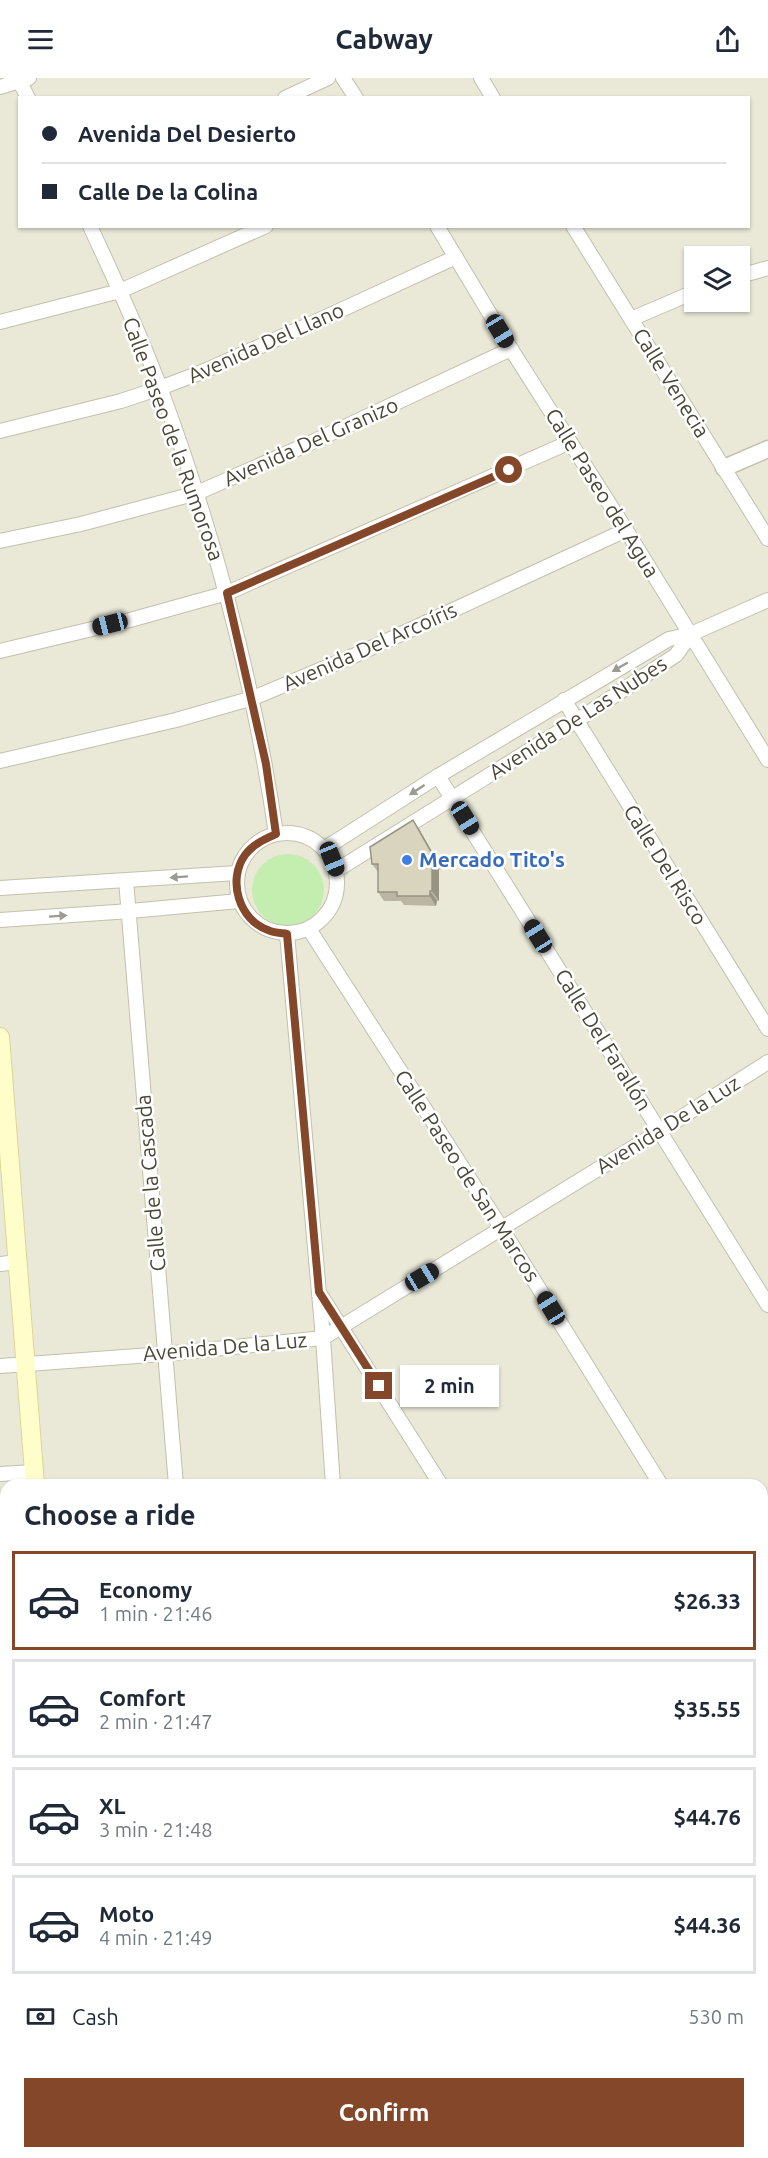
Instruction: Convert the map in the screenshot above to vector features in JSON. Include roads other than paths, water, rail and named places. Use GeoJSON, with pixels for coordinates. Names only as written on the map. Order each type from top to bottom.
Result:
{"type":"FeatureCollection","features":[{"type":"Feature","properties":{"kind":"main road"},"geometry":{"type":"LineString","coordinates":[[0,1048],[9,1263],[26,1364],[34,1478]]}},
{"type":"Feature","properties":{"kind":"street"},"geometry":{"type":"LineString","coordinates":[[289,96],[328,78]]}},
{"type":"Feature","properties":{"kind":"street"},"geometry":{"type":"LineString","coordinates":[[343,78],[355,96]]}},
{"type":"Feature","properties":{"kind":"street"},"geometry":{"type":"LineString","coordinates":[[481,78],[492,96]]}},
{"type":"Feature","properties":{"kind":"street"},"geometry":{"type":"LineString","coordinates":[[0,87],[23,79],[27,96]]}},
{"type":"Feature","properties":{"kind":"street","name":"Calle Paseo de la Rumorosa"},"geometry":{"type":"LineString","coordinates":[[91,228],[160,388],[197,493],[227,593],[253,698],[266,764],[276,834]]}},
{"type":"Feature","properties":{"kind":"street"},"geometry":{"type":"LineString","coordinates":[[0,322],[120,291],[262,228]]}},
{"type":"Feature","properties":{"kind":"street","name":"Calle Paseo del Agua"},"geometry":{"type":"LineString","coordinates":[[438,228],[511,349],[768,760]]}},
{"type":"Feature","properties":{"kind":"street","name":"Calle Venecia"},"geometry":{"type":"LineString","coordinates":[[574,228],[768,539]]}},
{"type":"Feature","properties":{"kind":"street","name":"Avenida Del Llano"},"geometry":{"type":"LineString","coordinates":[[0,431],[160,388],[284,336],[456,257]]}},
{"type":"Feature","properties":{"kind":"street"},"geometry":{"type":"LineString","coordinates":[[750,273],[768,268]]}},
{"type":"Feature","properties":{"kind":"street"},"geometry":{"type":"LineString","coordinates":[[631,319],[684,295]]}},
{"type":"Feature","properties":{"kind":"street","name":"Avenida Del Granizo"},"geometry":{"type":"LineString","coordinates":[[0,542],[81,524],[197,493],[511,349]]}},
{"type":"Feature","properties":{"kind":"street"},"geometry":{"type":"LineString","coordinates":[[0,651],[227,593],[570,442]]}},
{"type":"Feature","properties":{"kind":"street"},"geometry":{"type":"LineString","coordinates":[[724,468],[768,449]]}},
{"type":"Feature","properties":{"kind":"street","name":"Avenida Del Arcoíris"},"geometry":{"type":"LineString","coordinates":[[0,761],[166,723],[253,698],[358,654],[626,530]]}},
{"type":"Feature","properties":{"kind":"street","name":"Avenida De Las Nubes"},"geometry":{"type":"LineString","coordinates":[[324,849],[438,776],[669,639],[691,634],[768,600]]}},
{"type":"Feature","properties":{"kind":"street","name":"Avenida De Las Nubes"},"geometry":{"type":"LineString","coordinates":[[336,870],[453,799],[676,655],[691,634]]}},
{"type":"Feature","properties":{"kind":"street","name":"Calle Del Risco"},"geometry":{"type":"LineString","coordinates":[[564,700],[768,1029]]}},
{"type":"Feature","properties":{"kind":"street","name":"Calle Del Farallón"},"geometry":{"type":"LineString","coordinates":[[438,776],[768,1305]]}},
{"type":"Feature","properties":{"kind":"street"},"geometry":{"type":"LineString","coordinates":[[294,833],[310,838],[324,849],[332,859],[336,870],[338,888],[333,905],[323,920],[309,930],[287,934],[267,930],[250,918],[239,901],[236,887],[237,873],[245,855],[252,848],[276,834],[294,833]]}},
{"type":"Feature","properties":{"kind":"street"},"geometry":{"type":"LineString","coordinates":[[0,888],[237,873]]}},
{"type":"Feature","properties":{"kind":"street","name":"Calle de la Cascada"},"geometry":{"type":"LineString","coordinates":[[126,880],[176,1479]]}},
{"type":"Feature","properties":{"kind":"street"},"geometry":{"type":"LineString","coordinates":[[0,920],[239,901]]}},
{"type":"Feature","properties":{"kind":"street","name":"Calle Paseo de San Marcos"},"geometry":{"type":"LineString","coordinates":[[309,930],[502,1229],[657,1479]]}},
{"type":"Feature","properties":{"kind":"street"},"geometry":{"type":"LineString","coordinates":[[287,934],[323,1338],[333,1479]]}},
{"type":"Feature","properties":{"kind":"street","name":"Avenida De la Luz"},"geometry":{"type":"LineString","coordinates":[[0,1366],[323,1338],[768,1062]]}},
{"type":"Feature","properties":{"kind":"street"},"geometry":{"type":"LineString","coordinates":[[319,1292],[437,1479]]}},
{"type":"Feature","properties":{"kind":"street"},"geometry":{"type":"LineString","coordinates":[[0,1474],[34,1478]]}},
{"type":"Feature","properties":{"kind":"place","name":"Mercado Tito's"},"geometry":{"type":"Point","coordinates":[407,860]}}]}
